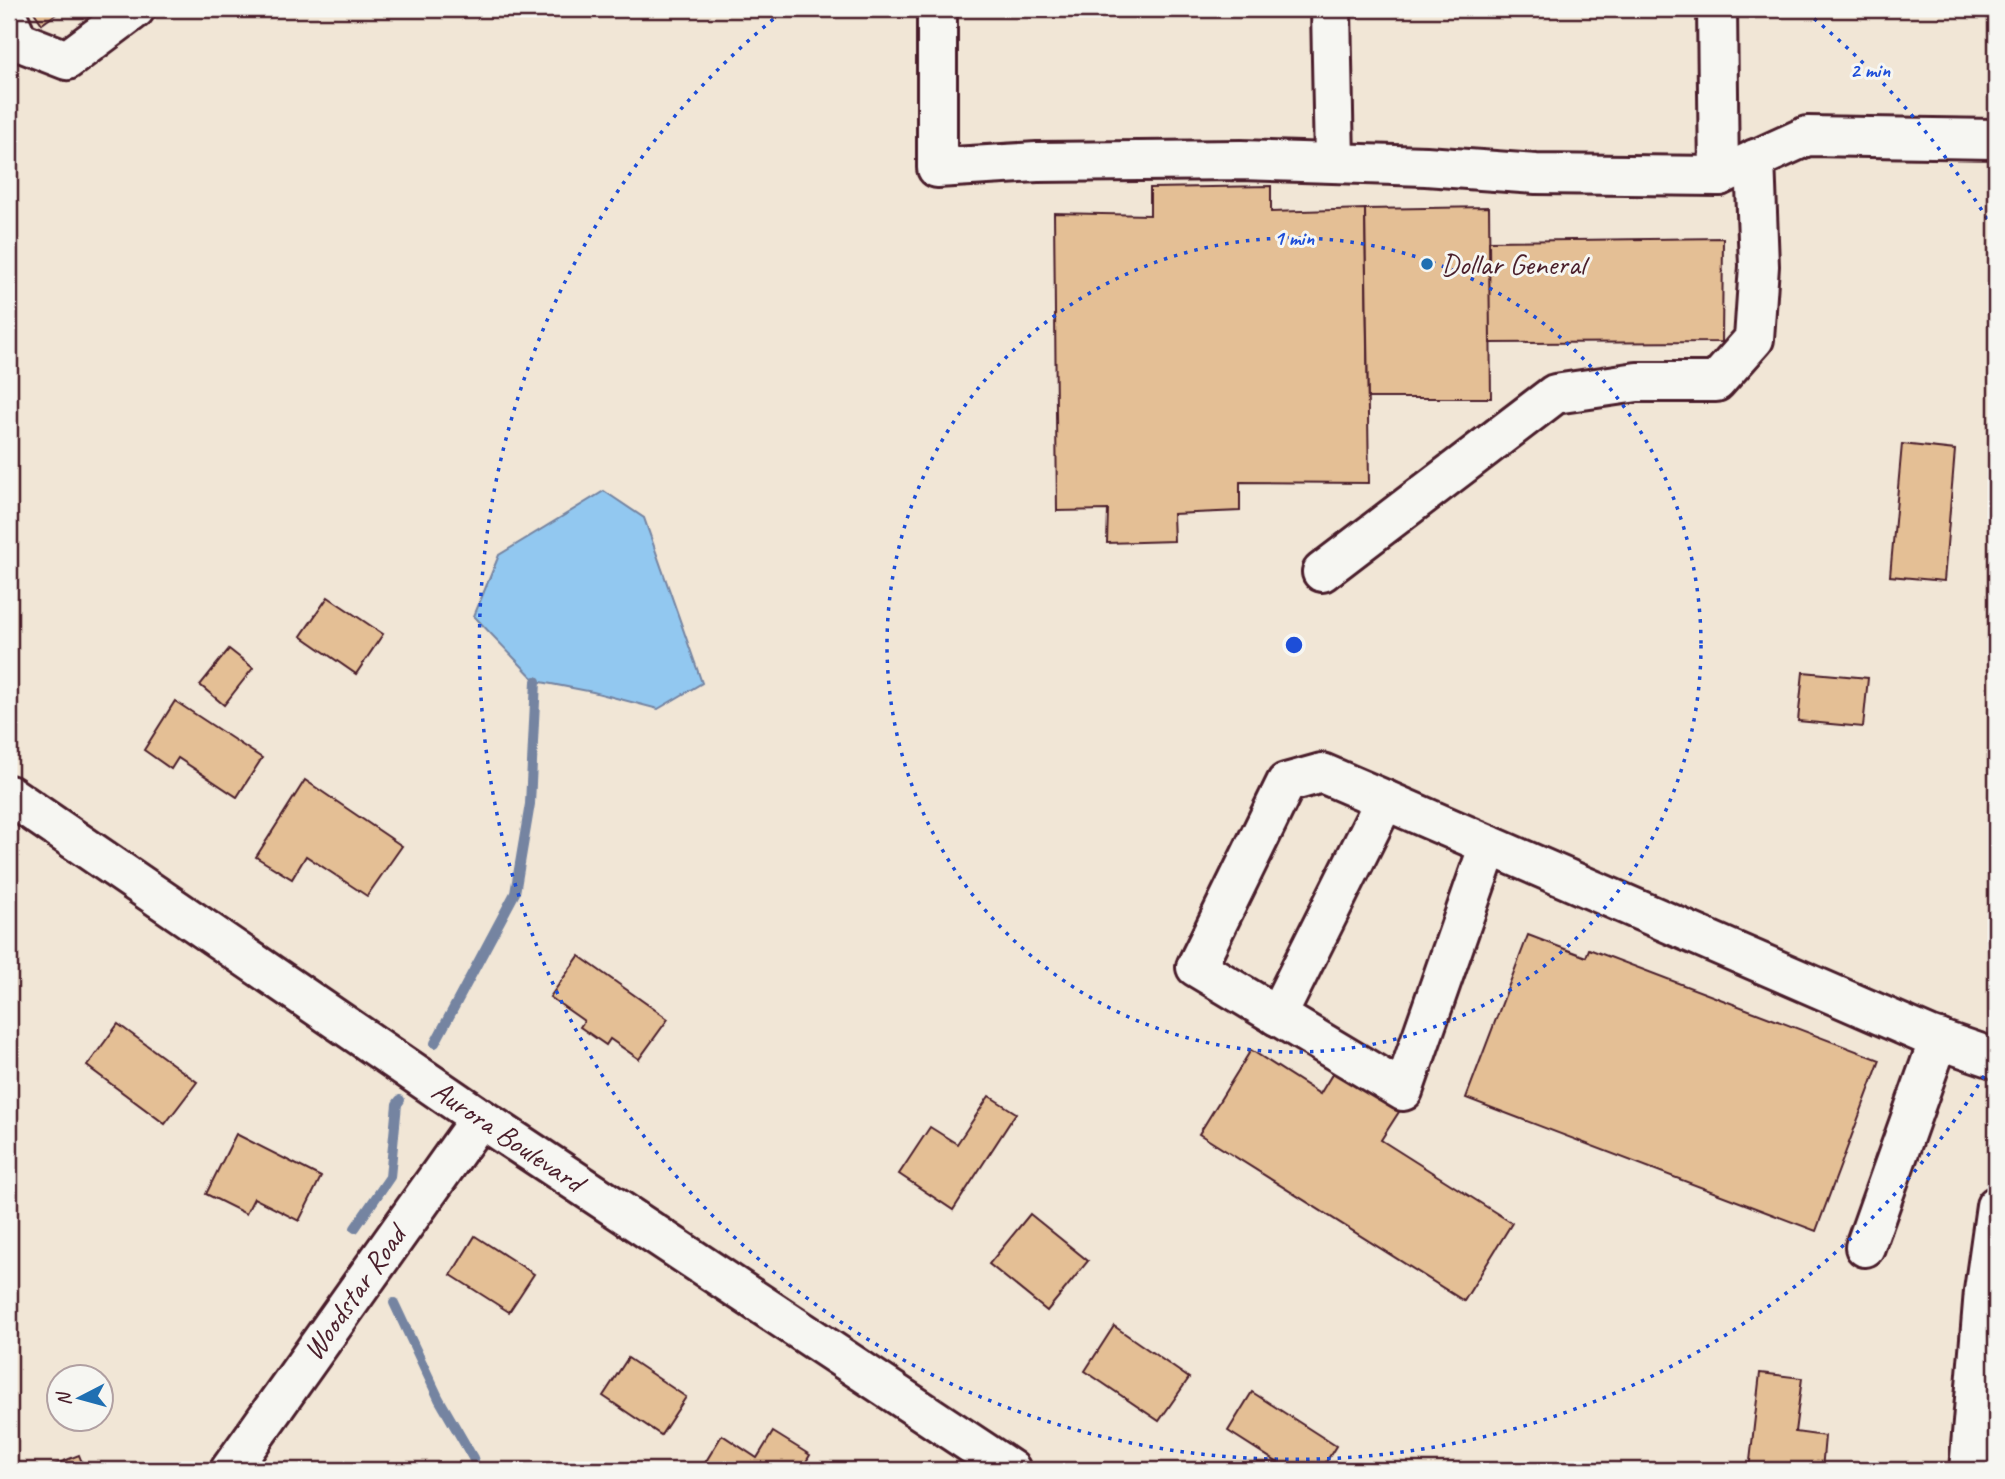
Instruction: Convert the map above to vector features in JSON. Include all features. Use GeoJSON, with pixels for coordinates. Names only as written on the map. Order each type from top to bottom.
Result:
{"type":"FeatureCollection","features":[{"type":"Feature","properties":{"kind":"street"},"geometry":{"type":"LineString","coordinates":[[9,20],[18,41],[67,60],[135,9]]}},
{"type":"Feature","properties":{"kind":"street"},"geometry":{"type":"LineString","coordinates":[[937,9],[937,168],[1037,162],[1334,162],[1536,174],[1719,176],[1807,136],[1996,139]]}},
{"type":"Feature","properties":{"kind":"street"},"geometry":{"type":"LineString","coordinates":[[1331,9],[1334,162]]}},
{"type":"Feature","properties":{"kind":"street"},"geometry":{"type":"LineString","coordinates":[[1717,9],[1719,176]]}},
{"type":"Feature","properties":{"kind":"street"},"geometry":{"type":"LineString","coordinates":[[1322,572],[1555,394],[1637,382],[1716,382],[1754,339],[1759,266],[1755,159]]}},
{"type":"Feature","properties":{"kind":"street"},"geometry":{"type":"LineString","coordinates":[[1489,845],[1403,1091],[1196,967],[1286,783],[1322,774],[1385,800],[1939,1039],[1996,1059]]}},
{"type":"Feature","properties":{"kind":"street","name":"Aurora Boulevard"},"geometry":{"type":"LineString","coordinates":[[9,795],[480,1118],[1011,1470]]}},
{"type":"Feature","properties":{"kind":"street"},"geometry":{"type":"LineString","coordinates":[[1277,1016],[1385,800]]}},
{"type":"Feature","properties":{"kind":"street"},"geometry":{"type":"LineString","coordinates":[[1865,1248],[1939,1039]]}},
{"type":"Feature","properties":{"kind":"street","name":"Woodstar Road"},"geometry":{"type":"LineString","coordinates":[[230,1470],[480,1118]]}},
{"type":"Feature","properties":{"kind":"street"},"geometry":{"type":"LineString","coordinates":[[1969,1470],[1984,1291],[1996,1206]]}},
{"type":"Feature","properties":{"kind":"water"},"geometry":{"type":"Polygon","coordinates":[[[604,491],[644,518],[702,683],[658,709],[536,681],[474,616],[499,555],[604,491]]]}},
{"type":"Feature","properties":{"kind":"building"},"geometry":{"type":"Polygon","coordinates":[[[32,9],[63,9],[42,24],[32,9]]]}},
{"type":"Feature","properties":{"kind":"building"},"geometry":{"type":"Polygon","coordinates":[[[1271,186],[1271,212],[1365,209],[1369,483],[1240,482],[1240,511],[1173,514],[1174,541],[1107,543],[1108,510],[1057,511],[1054,213],[1150,215],[1150,188],[1271,186]]]}},
{"type":"Feature","properties":{"kind":"building"},"geometry":{"type":"Polygon","coordinates":[[[1489,207],[1491,398],[1368,398],[1365,209],[1489,207]]]}},
{"type":"Feature","properties":{"kind":"building"},"geometry":{"type":"Polygon","coordinates":[[[1723,238],[1722,342],[1490,343],[1489,241],[1723,238]]]}},
{"type":"Feature","properties":{"kind":"building"},"geometry":{"type":"Polygon","coordinates":[[[1902,444],[1955,450],[1944,581],[1890,576],[1902,444]]]}},
{"type":"Feature","properties":{"kind":"building"},"geometry":{"type":"Polygon","coordinates":[[[328,597],[383,634],[356,674],[301,636],[328,597]]]}},
{"type":"Feature","properties":{"kind":"building"},"geometry":{"type":"Polygon","coordinates":[[[229,649],[253,668],[224,705],[200,685],[229,649]]]}},
{"type":"Feature","properties":{"kind":"building"},"geometry":{"type":"Polygon","coordinates":[[[1803,672],[1868,678],[1863,727],[1798,721],[1803,672]]]}},
{"type":"Feature","properties":{"kind":"building"},"geometry":{"type":"Polygon","coordinates":[[[175,701],[262,758],[237,797],[178,758],[171,769],[144,750],[175,701]]]}},
{"type":"Feature","properties":{"kind":"building"},"geometry":{"type":"Polygon","coordinates":[[[305,780],[402,846],[367,896],[306,856],[292,879],[256,857],[305,780]]]}},
{"type":"Feature","properties":{"kind":"building"},"geometry":{"type":"Polygon","coordinates":[[[1528,935],[1586,957],[1589,949],[1880,1060],[1816,1231],[1466,1098],[1528,935]]]}},
{"type":"Feature","properties":{"kind":"building"},"geometry":{"type":"Polygon","coordinates":[[[579,956],[668,1019],[639,1059],[610,1039],[606,1045],[580,1027],[584,1021],[550,997],[579,956]]]}},
{"type":"Feature","properties":{"kind":"building"},"geometry":{"type":"Polygon","coordinates":[[[118,1024],[197,1082],[165,1124],[87,1066],[118,1024]]]}},
{"type":"Feature","properties":{"kind":"building"},"geometry":{"type":"Polygon","coordinates":[[[1251,1050],[1320,1094],[1339,1063],[1404,1104],[1381,1140],[1512,1223],[1464,1301],[1199,1134],[1251,1050]]]}},
{"type":"Feature","properties":{"kind":"building"},"geometry":{"type":"Polygon","coordinates":[[[989,1096],[1016,1113],[953,1210],[899,1174],[930,1127],[957,1144],[989,1096]]]}},
{"type":"Feature","properties":{"kind":"building"},"geometry":{"type":"Polygon","coordinates":[[[236,1134],[321,1177],[299,1221],[254,1198],[246,1214],[206,1194],[236,1134]]]}},
{"type":"Feature","properties":{"kind":"building"},"geometry":{"type":"Polygon","coordinates":[[[1030,1214],[1088,1261],[1047,1311],[989,1264],[1030,1214]]]}},
{"type":"Feature","properties":{"kind":"building"},"geometry":{"type":"Polygon","coordinates":[[[475,1236],[534,1274],[509,1312],[451,1275],[475,1236]]]}},
{"type":"Feature","properties":{"kind":"building"},"geometry":{"type":"Polygon","coordinates":[[[1114,1326],[1189,1378],[1159,1421],[1085,1371],[1114,1326]]]}},
{"type":"Feature","properties":{"kind":"building"},"geometry":{"type":"Polygon","coordinates":[[[628,1358],[686,1397],[661,1435],[603,1396],[628,1358]]]}},
{"type":"Feature","properties":{"kind":"building"},"geometry":{"type":"Polygon","coordinates":[[[1760,1373],[1802,1378],[1795,1432],[1825,1436],[1822,1470],[1749,1470],[1760,1373]]]}},
{"type":"Feature","properties":{"kind":"building"},"geometry":{"type":"Polygon","coordinates":[[[1252,1392],[1336,1446],[1321,1470],[1289,1470],[1228,1431],[1252,1392]]]}},
{"type":"Feature","properties":{"kind":"building"},"geometry":{"type":"Polygon","coordinates":[[[773,1432],[810,1455],[801,1470],[717,1470],[705,1463],[722,1435],[757,1458],[773,1432]]]}},
{"type":"Feature","properties":{"kind":"building"},"geometry":{"type":"Polygon","coordinates":[[[79,1455],[85,1470],[41,1470],[79,1455]]]}},
{"type":"Feature","properties":{"kind":"waterway"},"geometry":{"type":"LineString","coordinates":[[435,1043],[515,893],[530,804],[536,681]]}},
{"type":"Feature","properties":{"kind":"waterway"},"geometry":{"type":"LineString","coordinates":[[355,1228],[390,1177],[397,1104],[400,1100]]}},
{"type":"Feature","properties":{"kind":"waterway"},"geometry":{"type":"LineString","coordinates":[[394,1303],[439,1399],[473,1458],[477,1470]]}},
{"type":"Feature","properties":{"kind":"place","name":"Dollar General"},"geometry":{"type":"Point","coordinates":[1427,264]}}]}
